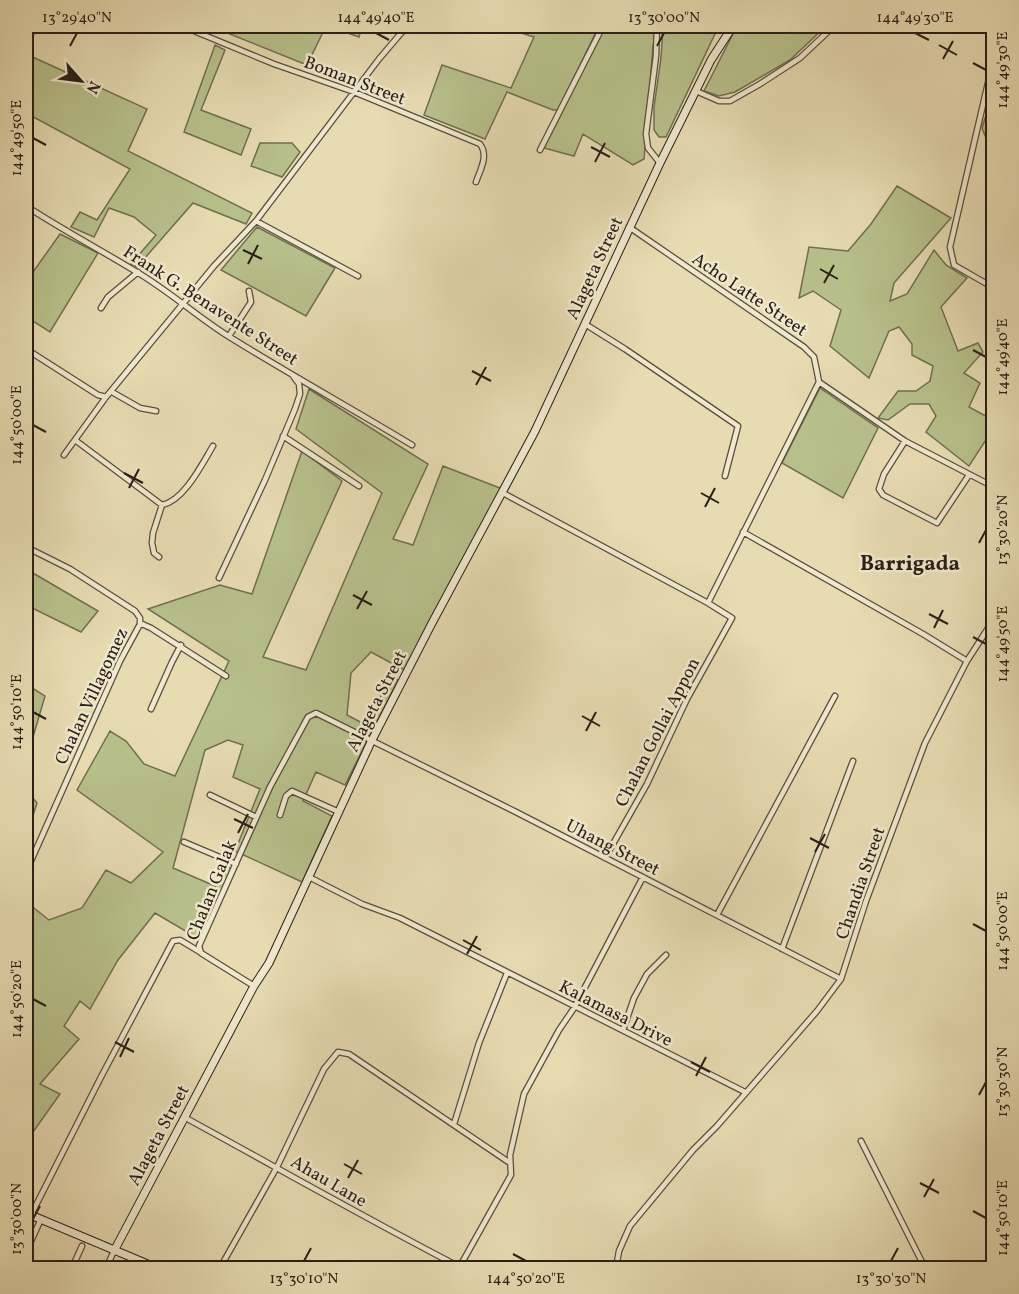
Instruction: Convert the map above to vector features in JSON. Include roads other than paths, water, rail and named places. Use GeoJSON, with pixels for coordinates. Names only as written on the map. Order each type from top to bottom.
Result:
{"type":"FeatureCollection","features":[{"type":"Feature","properties":{"kind":"main road","name":"Alageta Street"},"geometry":{"type":"LineString","coordinates":[[114,1251],[254,986],[269,963],[371,742],[545,411],[660,163],[711,60],[733,26]]}},
{"type":"Feature","properties":{"kind":"main road"},"geometry":{"type":"LineString","coordinates":[[28,1214],[157,1269]]}},
{"type":"Feature","properties":{"kind":"street","name":"Boman Street"},"geometry":{"type":"LineString","coordinates":[[182,26],[274,64],[354,92],[480,144],[485,150],[485,157],[476,182]]}},
{"type":"Feature","properties":{"kind":"street"},"geometry":{"type":"LineString","coordinates":[[64,455],[106,397],[214,266],[256,221],[354,92],[402,32],[411,26]]}},
{"type":"Feature","properties":{"kind":"street"},"geometry":{"type":"LineString","coordinates":[[540,150],[603,26]]}},
{"type":"Feature","properties":{"kind":"street"},"geometry":{"type":"LineString","coordinates":[[657,26],[656,56],[646,134],[648,148],[660,163]]}},
{"type":"Feature","properties":{"kind":"street"},"geometry":{"type":"LineString","coordinates":[[696,92],[719,101],[730,101],[800,58],[834,26]]}},
{"type":"Feature","properties":{"kind":"street"},"geometry":{"type":"LineString","coordinates":[[993,57],[950,247],[954,265],[993,288]]}},
{"type":"Feature","properties":{"kind":"street","name":"Frank G. Benavente Street"},"geometry":{"type":"LineString","coordinates":[[26,206],[138,272],[229,336],[412,445]]}},
{"type":"Feature","properties":{"kind":"street"},"geometry":{"type":"LineString","coordinates":[[256,221],[358,276]]}},
{"type":"Feature","properties":{"kind":"street","name":"Acho Latte Street"},"geometry":{"type":"LineString","coordinates":[[629,227],[804,347],[814,357],[819,382]]}},
{"type":"Feature","properties":{"kind":"street"},"geometry":{"type":"LineString","coordinates":[[101,308],[108,297],[138,272]]}},
{"type":"Feature","properties":{"kind":"street"},"geometry":{"type":"LineString","coordinates":[[229,336],[251,302],[249,291]]}},
{"type":"Feature","properties":{"kind":"street"},"geometry":{"type":"LineString","coordinates":[[585,324],[626,349],[738,426],[725,476]]}},
{"type":"Feature","properties":{"kind":"street"},"geometry":{"type":"LineString","coordinates":[[26,350],[98,395],[106,397]]}},
{"type":"Feature","properties":{"kind":"street"},"geometry":{"type":"LineString","coordinates":[[219,578],[265,480],[300,394],[298,384],[291,374]]}},
{"type":"Feature","properties":{"kind":"street"},"geometry":{"type":"LineString","coordinates":[[503,493],[708,603],[819,382],[905,441],[993,487]]}},
{"type":"Feature","properties":{"kind":"street"},"geometry":{"type":"LineString","coordinates":[[112,392],[140,408],[156,411]]}},
{"type":"Feature","properties":{"kind":"street"},"geometry":{"type":"LineString","coordinates":[[283,435],[359,486]]}},
{"type":"Feature","properties":{"kind":"street"},"geometry":{"type":"LineString","coordinates":[[75,440],[162,505]]}},
{"type":"Feature","properties":{"kind":"street"},"geometry":{"type":"LineString","coordinates":[[905,441],[884,474],[879,489],[883,495],[937,523],[969,475]]}},
{"type":"Feature","properties":{"kind":"street"},"geometry":{"type":"LineString","coordinates":[[162,505],[173,502],[183,492],[213,447]]}},
{"type":"Feature","properties":{"kind":"street"},"geometry":{"type":"LineString","coordinates":[[159,557],[154,553],[152,543],[162,505]]}},
{"type":"Feature","properties":{"kind":"street"},"geometry":{"type":"LineString","coordinates":[[743,532],[967,661]]}},
{"type":"Feature","properties":{"kind":"street"},"geometry":{"type":"LineString","coordinates":[[26,547],[70,569],[135,611],[140,618],[140,625]]}},
{"type":"Feature","properties":{"kind":"street","name":"Chalan Gollai Appon"},"geometry":{"type":"LineString","coordinates":[[606,858],[639,800],[687,699],[732,618],[708,603]]}},
{"type":"Feature","properties":{"kind":"street","name":"Chandia Street"},"geometry":{"type":"LineString","coordinates":[[745,1092],[817,1011],[841,979],[866,901],[925,743],[967,661],[993,619]]}},
{"type":"Feature","properties":{"kind":"street","name":"Chalan Villagomez"},"geometry":{"type":"LineString","coordinates":[[26,872],[120,661],[140,625],[148,626],[181,645],[226,676]]}},
{"type":"Feature","properties":{"kind":"street"},"geometry":{"type":"LineString","coordinates":[[151,709],[181,645]]}},
{"type":"Feature","properties":{"kind":"street"},"geometry":{"type":"LineString","coordinates":[[717,915],[835,696]]}},
{"type":"Feature","properties":{"kind":"street","name":"Chalan Galak"},"geometry":{"type":"LineString","coordinates":[[254,986],[201,952],[199,946],[256,817],[278,772],[311,715],[321,714],[371,742]]}},
{"type":"Feature","properties":{"kind":"street","name":"Uhang Street"},"geometry":{"type":"LineString","coordinates":[[371,742],[516,812],[841,979]]}},
{"type":"Feature","properties":{"kind":"street"},"geometry":{"type":"LineString","coordinates":[[782,949],[852,761]]}},
{"type":"Feature","properties":{"kind":"street"},"geometry":{"type":"LineString","coordinates":[[280,814],[286,796],[292,791],[339,812]]}},
{"type":"Feature","properties":{"kind":"street"},"geometry":{"type":"LineString","coordinates":[[210,795],[256,817]]}},
{"type":"Feature","properties":{"kind":"street"},"geometry":{"type":"LineString","coordinates":[[184,842],[236,864]]}},
{"type":"Feature","properties":{"kind":"street","name":"Kalamasa Drive"},"geometry":{"type":"LineString","coordinates":[[309,877],[362,904],[400,918],[574,1008],[623,1030],[745,1092]]}},
{"type":"Feature","properties":{"kind":"street"},"geometry":{"type":"LineString","coordinates":[[459,1268],[511,1175],[510,1155],[524,1094],[559,1030],[574,1008],[643,877]]}},
{"type":"Feature","properties":{"kind":"street"},"geometry":{"type":"LineString","coordinates":[[28,1214],[173,941],[180,940],[201,952]]}},
{"type":"Feature","properties":{"kind":"street"},"geometry":{"type":"LineString","coordinates":[[623,1030],[634,998],[647,974],[666,955]]}},
{"type":"Feature","properties":{"kind":"street"},"geometry":{"type":"LineString","coordinates":[[454,1124],[479,1043],[507,973]]}},
{"type":"Feature","properties":{"kind":"street"},"geometry":{"type":"LineString","coordinates":[[220,1269],[277,1167],[324,1069],[338,1053],[349,1054],[510,1163]]}},
{"type":"Feature","properties":{"kind":"street"},"geometry":{"type":"LineString","coordinates":[[616,1269],[619,1251],[630,1226],[745,1092]]}},
{"type":"Feature","properties":{"kind":"street","name":"Ahau Lane"},"geometry":{"type":"LineString","coordinates":[[184,1117],[459,1268]]}},
{"type":"Feature","properties":{"kind":"street"},"geometry":{"type":"LineString","coordinates":[[861,1141],[926,1269]]}},
{"type":"Feature","properties":{"kind":"street"},"geometry":{"type":"LineString","coordinates":[[26,1252],[41,1219]]}},
{"type":"Feature","properties":{"kind":"street"},"geometry":{"type":"LineString","coordinates":[[72,1269],[82,1246]]}},
{"type":"Feature","properties":{"kind":"street"},"geometry":{"type":"LineString","coordinates":[[106,1269],[114,1251]]}},
{"type":"Feature","properties":{"kind":"street"},"geometry":{"type":"LineString","coordinates":[[26,1262],[42,1269]]}},
{"type":"Feature","properties":{"kind":"district","name":"Barrigada"},"geometry":{"type":"Point","coordinates":[910,563]}}]}
